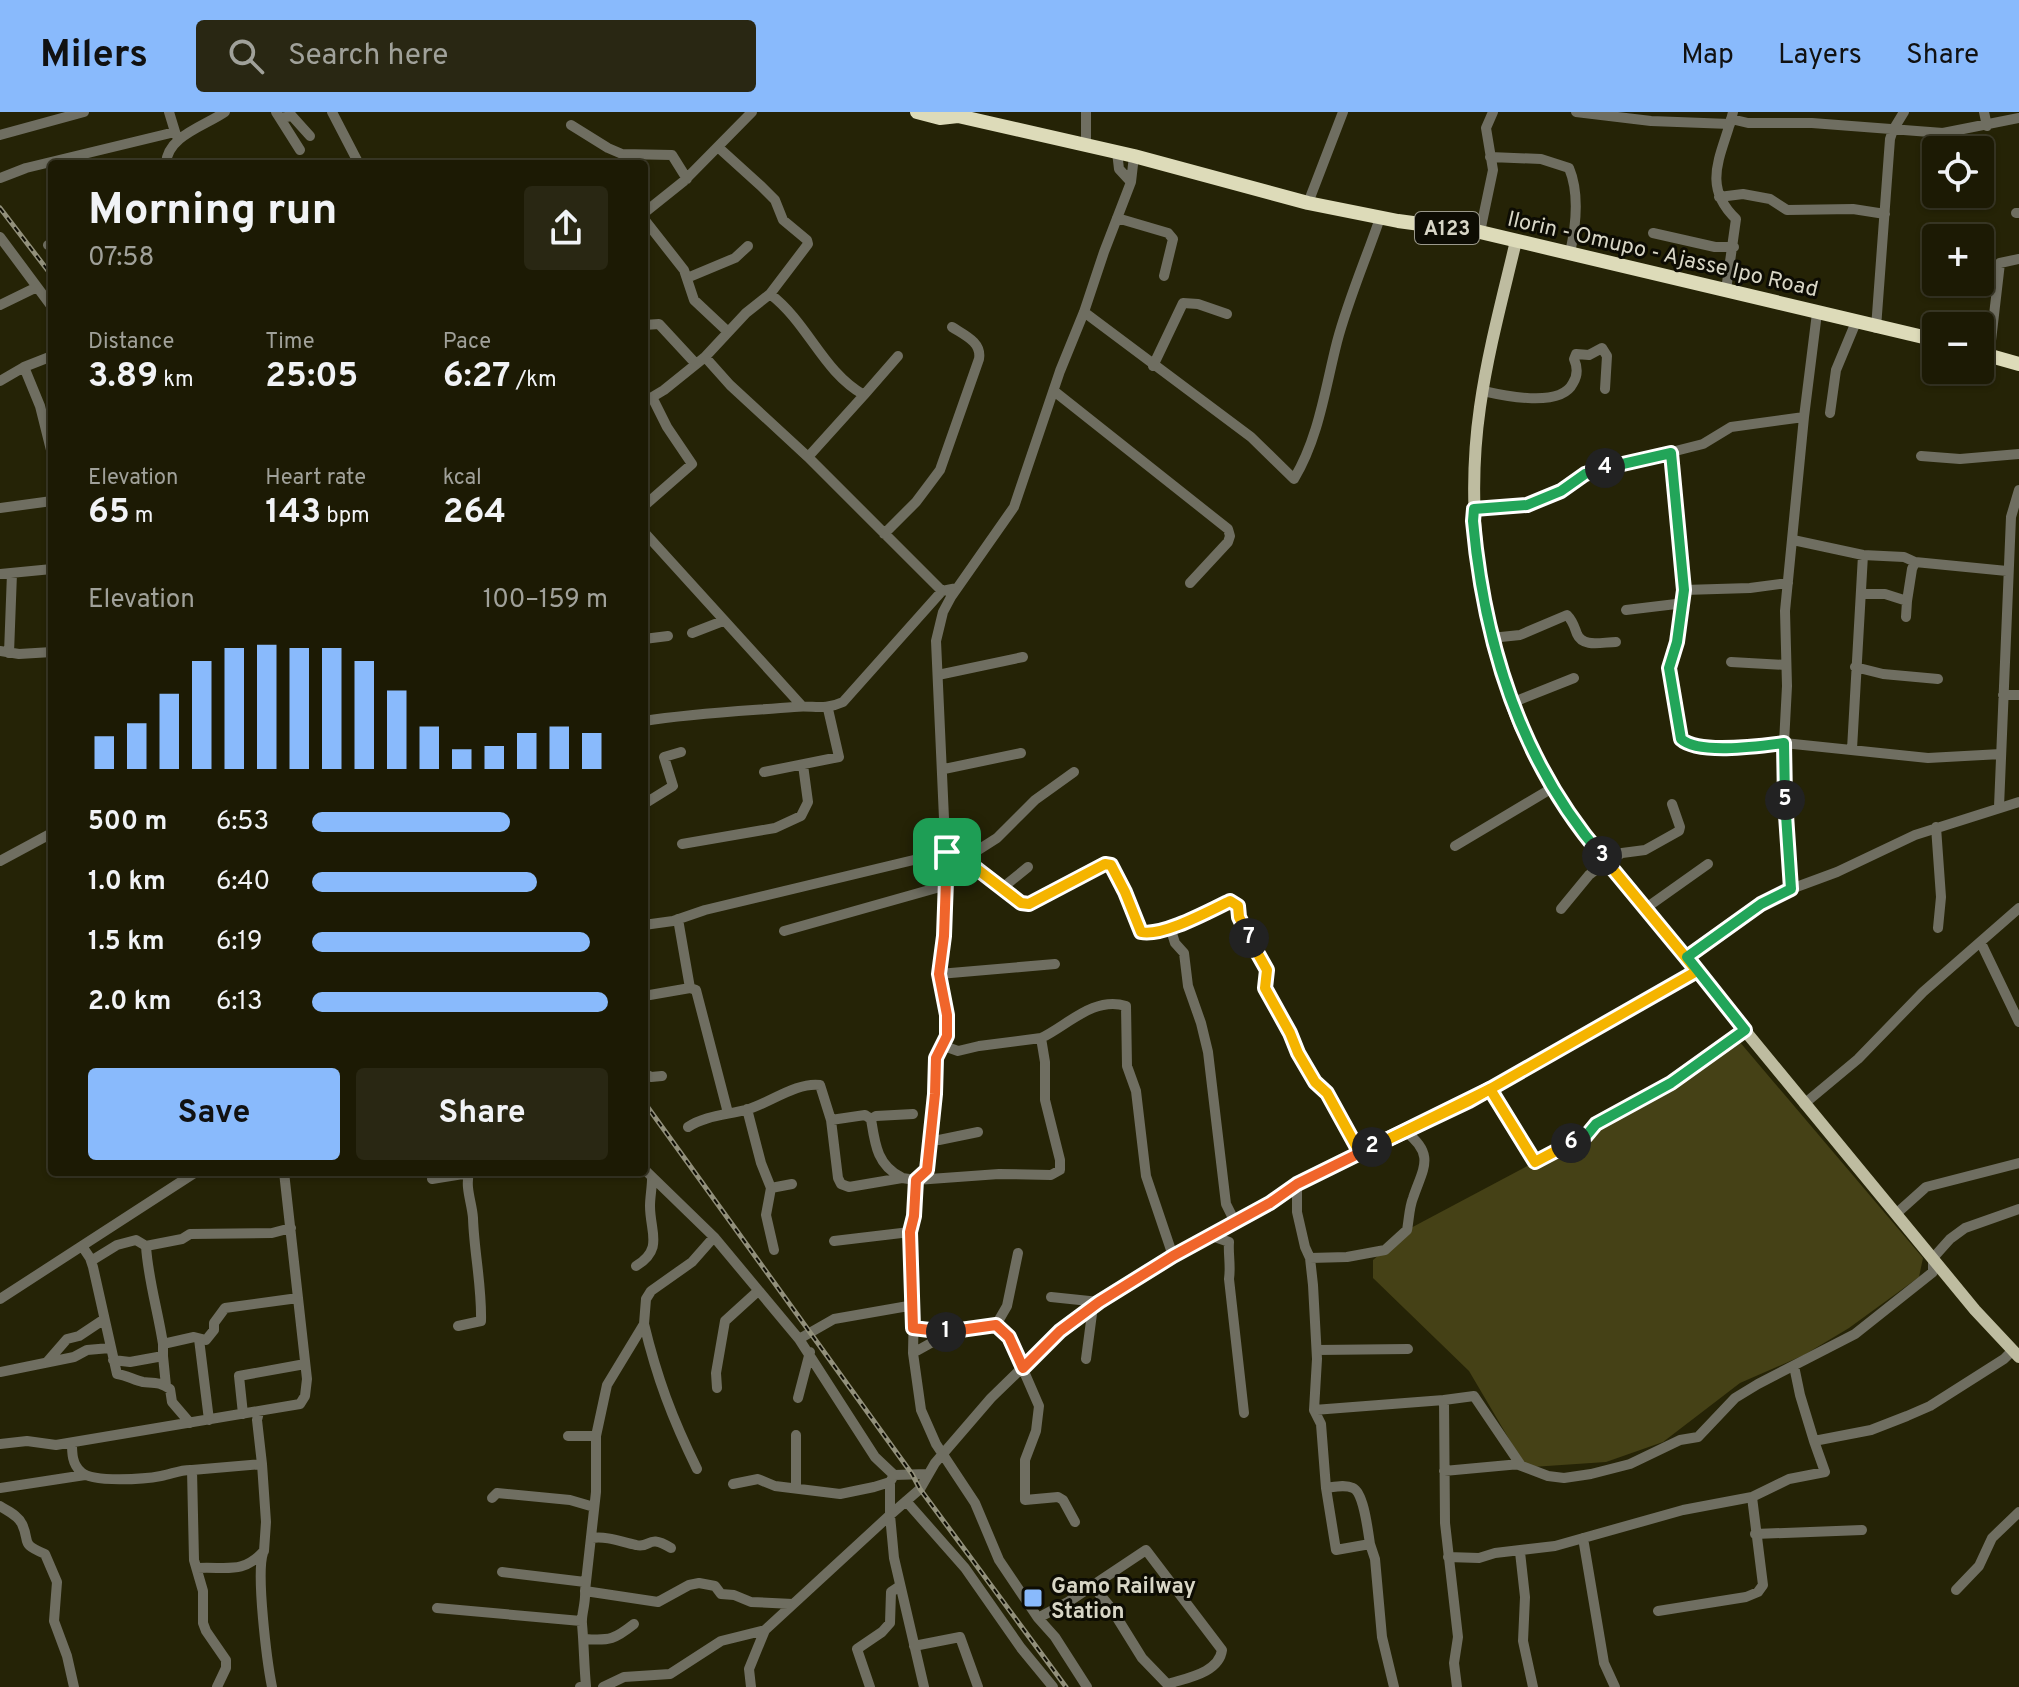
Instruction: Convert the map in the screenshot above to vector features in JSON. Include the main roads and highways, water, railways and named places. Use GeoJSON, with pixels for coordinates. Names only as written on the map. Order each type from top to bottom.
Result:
{"type":"FeatureCollection","features":[{"type":"Feature","properties":{"kind":"highway","name":"Ilorin - Omupo - Ajasse Ipo Road"},"geometry":{"type":"LineString","coordinates":[[917,112],[940,118],[955,114],[1134,156],[1308,203],[1380,218],[1480,232],[1922,337]]}},
{"type":"Feature","properties":{"kind":"highway"},"geometry":{"type":"LineString","coordinates":[[1994,358],[2019,364]]}},
{"type":"Feature","properties":{"kind":"main road"},"geometry":{"type":"LineString","coordinates":[[1516,241],[1483,391],[1473,473],[1480,578],[1491,638],[1511,703],[1535,756],[1584,835],[1975,1310],[2016,1354]]}},
{"type":"Feature","properties":{"kind":"railway"},"geometry":{"type":"LineString","coordinates":[[0,208],[48,271]]}},
{"type":"Feature","properties":{"kind":"railway"},"geometry":{"type":"LineString","coordinates":[[648,1108],[920,1489],[1066,1687]]}},
{"type":"Feature","properties":{"kind":"place","name":"Gamo Railway Station"},"geometry":{"type":"Point","coordinates":[1033,1598]}}]}
